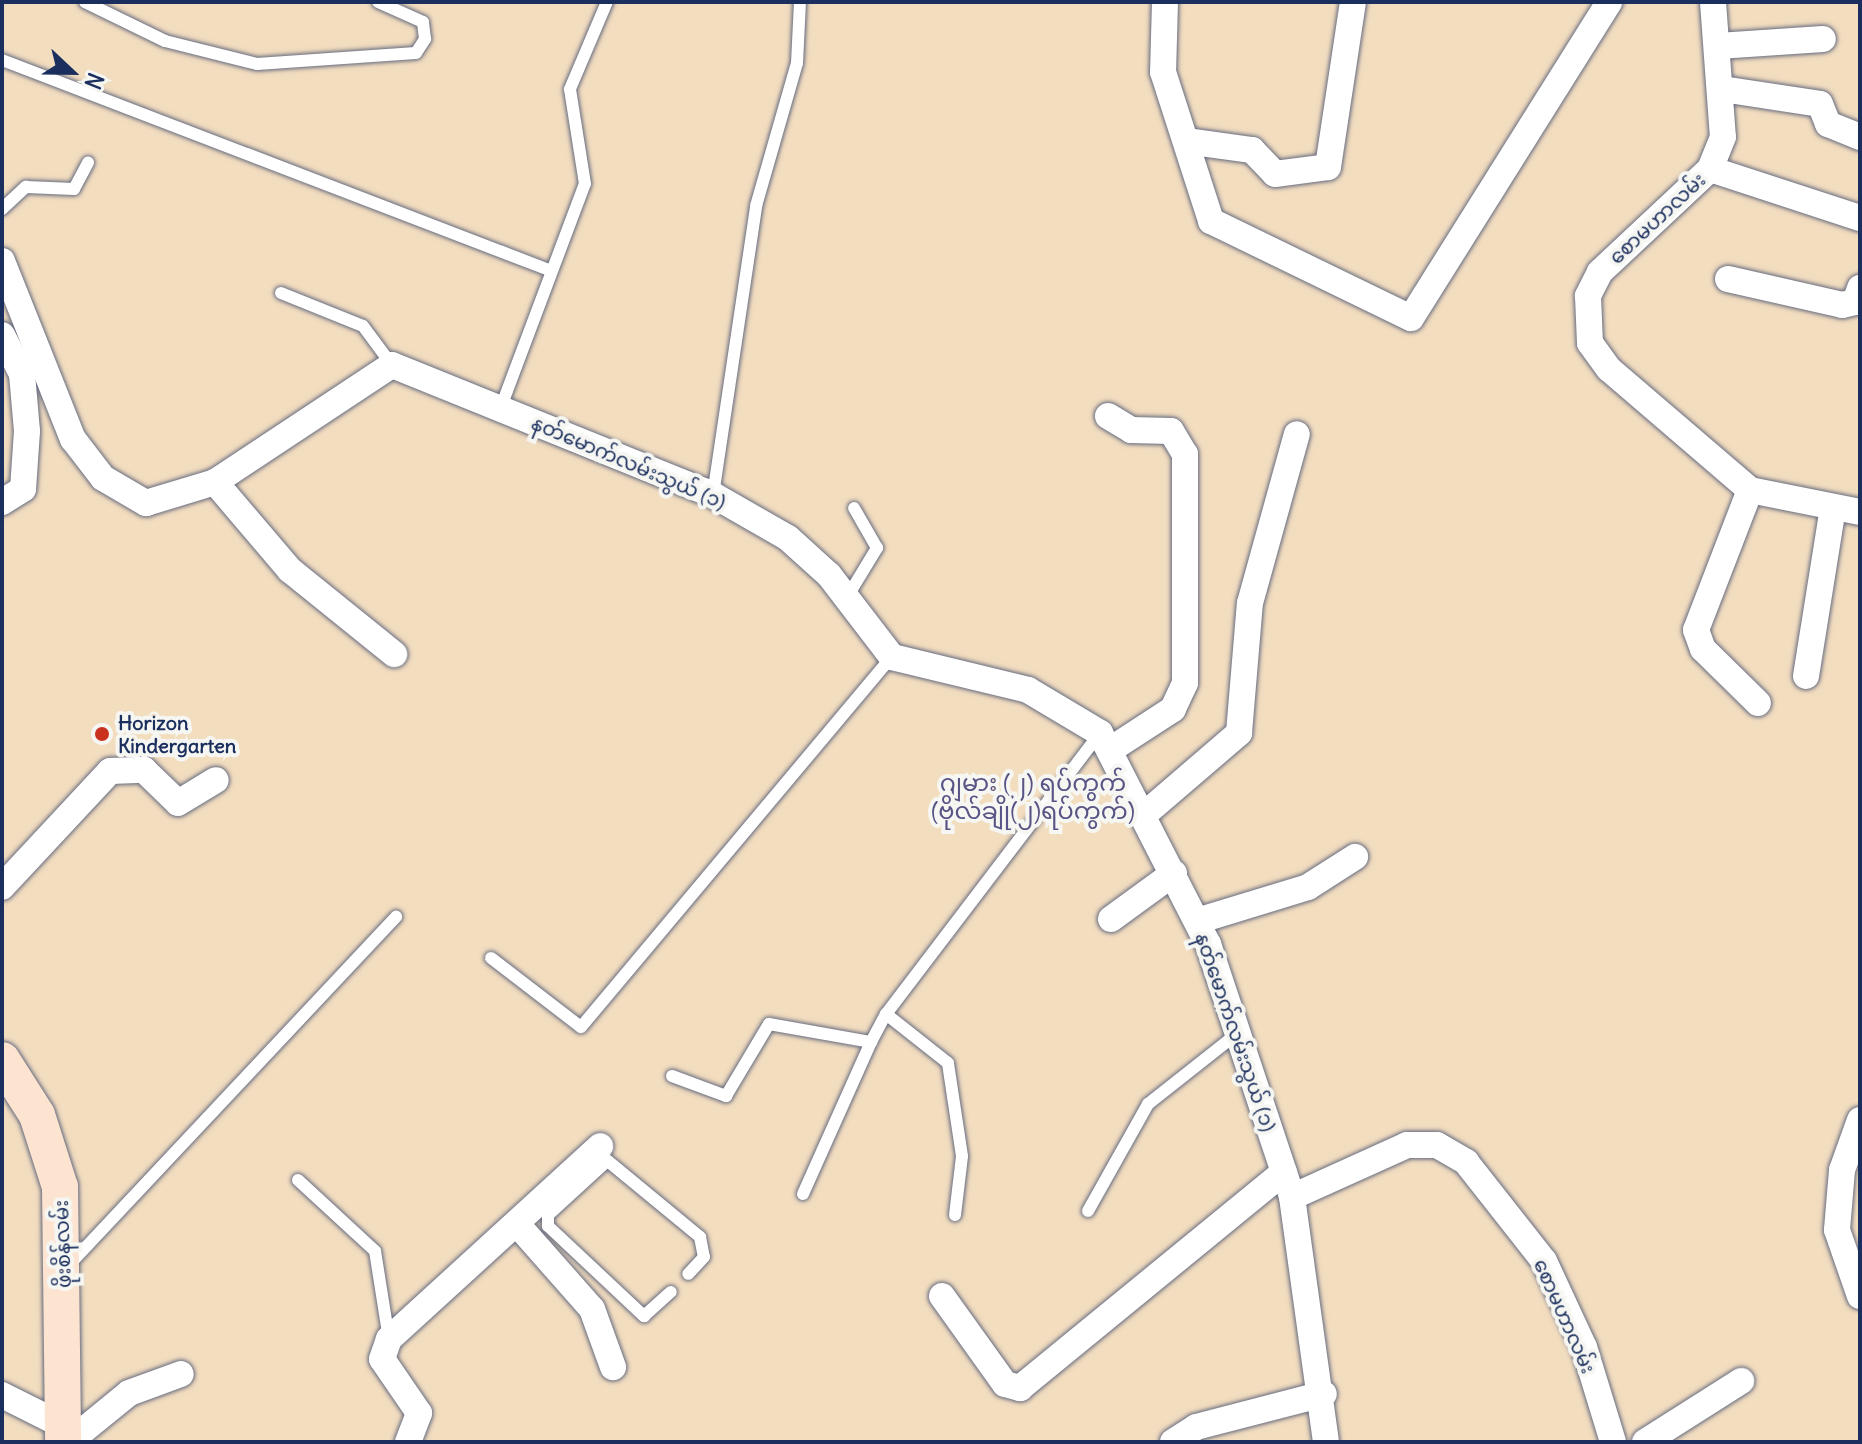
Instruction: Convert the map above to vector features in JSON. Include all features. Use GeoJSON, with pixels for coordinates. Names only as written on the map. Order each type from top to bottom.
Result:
{"type":"FeatureCollection","features":[{"type":"Feature","properties":{"kind":"main road","name":"ဖိုးစိန်လမ်း"},"geometry":{"type":"LineString","coordinates":[[2,1060],[37,1115],[57,1169],[64,1270],[64,1436]]}},
{"type":"Feature","properties":{"kind":"street"},"geometry":{"type":"LineString","coordinates":[[1165,2],[1163,72],[1211,221],[1222,231],[1411,318],[1609,2]]}},
{"type":"Feature","properties":{"kind":"street"},"geometry":{"type":"LineString","coordinates":[[1186,141],[1252,150],[1275,174],[1328,167],[1353,2]]}},
{"type":"Feature","properties":{"kind":"street","name":"စောမဟာလမ်း"},"geometry":{"type":"LineString","coordinates":[[1713,2],[1722,89],[1723,137],[1710,169],[1600,272],[1588,296],[1590,343],[1609,369],[1750,490],[1860,512]]}},
{"type":"Feature","properties":{"kind":"street"},"geometry":{"type":"LineString","coordinates":[[1718,46],[1823,39]]}},
{"type":"Feature","properties":{"kind":"street"},"geometry":{"type":"LineString","coordinates":[[1722,89],[1820,104],[1828,124],[1860,137]]}},
{"type":"Feature","properties":{"kind":"street"},"geometry":{"type":"LineString","coordinates":[[1710,169],[1860,218]]}},
{"type":"Feature","properties":{"kind":"street"},"geometry":{"type":"LineString","coordinates":[[2,261],[73,439],[103,478],[146,503],[215,482],[392,365]]}},
{"type":"Feature","properties":{"kind":"street"},"geometry":{"type":"LineString","coordinates":[[1728,279],[1842,305],[1855,302],[1860,288]]}},
{"type":"Feature","properties":{"kind":"street"},"geometry":{"type":"LineString","coordinates":[[2,335],[22,374],[27,431],[23,489],[2,502]]}},
{"type":"Feature","properties":{"kind":"street","name":"နတ်မောက်လမ်းသွယ် (၁)"},"geometry":{"type":"LineString","coordinates":[[392,365],[713,495],[788,538],[846,599],[892,657],[1028,690],[1105,741],[1146,813],[1197,921],[1288,1184],[1324,1394],[1326,1442]]}},
{"type":"Feature","properties":{"kind":"street"},"geometry":{"type":"LineString","coordinates":[[1105,741],[1173,709],[1185,683],[1185,454],[1171,431],[1131,430],[1108,416]]}},
{"type":"Feature","properties":{"kind":"street"},"geometry":{"type":"LineString","coordinates":[[1146,813],[1239,733],[1250,603],[1297,434]]}},
{"type":"Feature","properties":{"kind":"street"},"geometry":{"type":"LineString","coordinates":[[215,482],[290,570],[394,654]]}},
{"type":"Feature","properties":{"kind":"street"},"geometry":{"type":"LineString","coordinates":[[1750,490],[1696,630],[1703,649],[1758,703]]}},
{"type":"Feature","properties":{"kind":"street"},"geometry":{"type":"LineString","coordinates":[[1806,676],[1833,507]]}},
{"type":"Feature","properties":{"kind":"street"},"geometry":{"type":"LineString","coordinates":[[2,887],[110,771],[144,770],[178,803],[216,780]]}},
{"type":"Feature","properties":{"kind":"street"},"geometry":{"type":"LineString","coordinates":[[1197,921],[1308,887],[1355,857]]}},
{"type":"Feature","properties":{"kind":"street"},"geometry":{"type":"LineString","coordinates":[[1111,919],[1174,873]]}},
{"type":"Feature","properties":{"kind":"street"},"geometry":{"type":"LineString","coordinates":[[1860,1120],[1842,1170],[1837,1230],[1860,1296]]}},
{"type":"Feature","properties":{"kind":"street","name":"စောမဟာလမ်း"},"geometry":{"type":"LineString","coordinates":[[942,1296],[1005,1384],[1020,1388],[1288,1184],[1407,1145],[1437,1145],[1466,1162],[1544,1261],[1584,1347],[1613,1442]]}},
{"type":"Feature","properties":{"kind":"street"},"geometry":{"type":"LineString","coordinates":[[408,1442],[419,1413],[382,1359],[389,1339],[601,1152]]}},
{"type":"Feature","properties":{"kind":"street"},"geometry":{"type":"LineString","coordinates":[[517,1224],[592,1309],[613,1367]]}},
{"type":"Feature","properties":{"kind":"street"},"geometry":{"type":"LineString","coordinates":[[2,1395],[64,1436],[129,1393],[181,1374]]}},
{"type":"Feature","properties":{"kind":"street"},"geometry":{"type":"LineString","coordinates":[[1645,1442],[1741,1381]]}},
{"type":"Feature","properties":{"kind":"street"},"geometry":{"type":"LineString","coordinates":[[1173,1442],[1196,1427],[1324,1394]]}},
{"type":"Feature","properties":{"kind":"lane"},"geometry":{"type":"LineString","coordinates":[[85,2],[165,41],[257,64],[416,53],[425,39],[423,22],[378,2]]}},
{"type":"Feature","properties":{"kind":"lane"},"geometry":{"type":"LineString","coordinates":[[501,407],[549,270],[585,184],[570,89],[607,2]]}},
{"type":"Feature","properties":{"kind":"lane"},"geometry":{"type":"LineString","coordinates":[[713,495],[756,206],[797,63],[800,2]]}},
{"type":"Feature","properties":{"kind":"lane"},"geometry":{"type":"LineString","coordinates":[[2,60],[549,270]]}},
{"type":"Feature","properties":{"kind":"lane"},"geometry":{"type":"LineString","coordinates":[[2,209],[26,187],[74,189],[88,163]]}},
{"type":"Feature","properties":{"kind":"lane"},"geometry":{"type":"LineString","coordinates":[[281,293],[363,326],[392,365]]}},
{"type":"Feature","properties":{"kind":"lane"},"geometry":{"type":"LineString","coordinates":[[846,599],[877,548],[854,508]]}},
{"type":"Feature","properties":{"kind":"lane"},"geometry":{"type":"LineString","coordinates":[[491,958],[581,1027],[892,657]]}},
{"type":"Feature","properties":{"kind":"lane"},"geometry":{"type":"LineString","coordinates":[[803,1194],[886,1014],[1105,741]]}},
{"type":"Feature","properties":{"kind":"lane"},"geometry":{"type":"LineString","coordinates":[[64,1270],[396,917]]}},
{"type":"Feature","properties":{"kind":"lane"},"geometry":{"type":"LineString","coordinates":[[886,1014],[948,1063],[962,1156],[955,1215]]}},
{"type":"Feature","properties":{"kind":"lane"},"geometry":{"type":"LineString","coordinates":[[672,1076],[726,1096],[769,1024],[871,1042]]}},
{"type":"Feature","properties":{"kind":"lane"},"geometry":{"type":"LineString","coordinates":[[1088,1211],[1148,1104],[1238,1033]]}},
{"type":"Feature","properties":{"kind":"lane"},"geometry":{"type":"LineString","coordinates":[[671,1292],[644,1316],[548,1226],[548,1215],[601,1152],[700,1237],[704,1257],[688,1274]]}},
{"type":"Feature","properties":{"kind":"lane"},"geometry":{"type":"LineString","coordinates":[[298,1180],[375,1251],[389,1339]]}},
{"type":"Feature","properties":{"kind":"place","name":"Horizon Kindergarten"},"geometry":{"type":"Point","coordinates":[102,734]}},
{"type":"Feature","properties":{"kind":"district","name":"ဂျမား (၂) ရပ်ကွက် (ဗိုလ်ချို(၂)ရပ်ကွက်)"},"geometry":{"type":"Point","coordinates":[1033,797]}}]}
